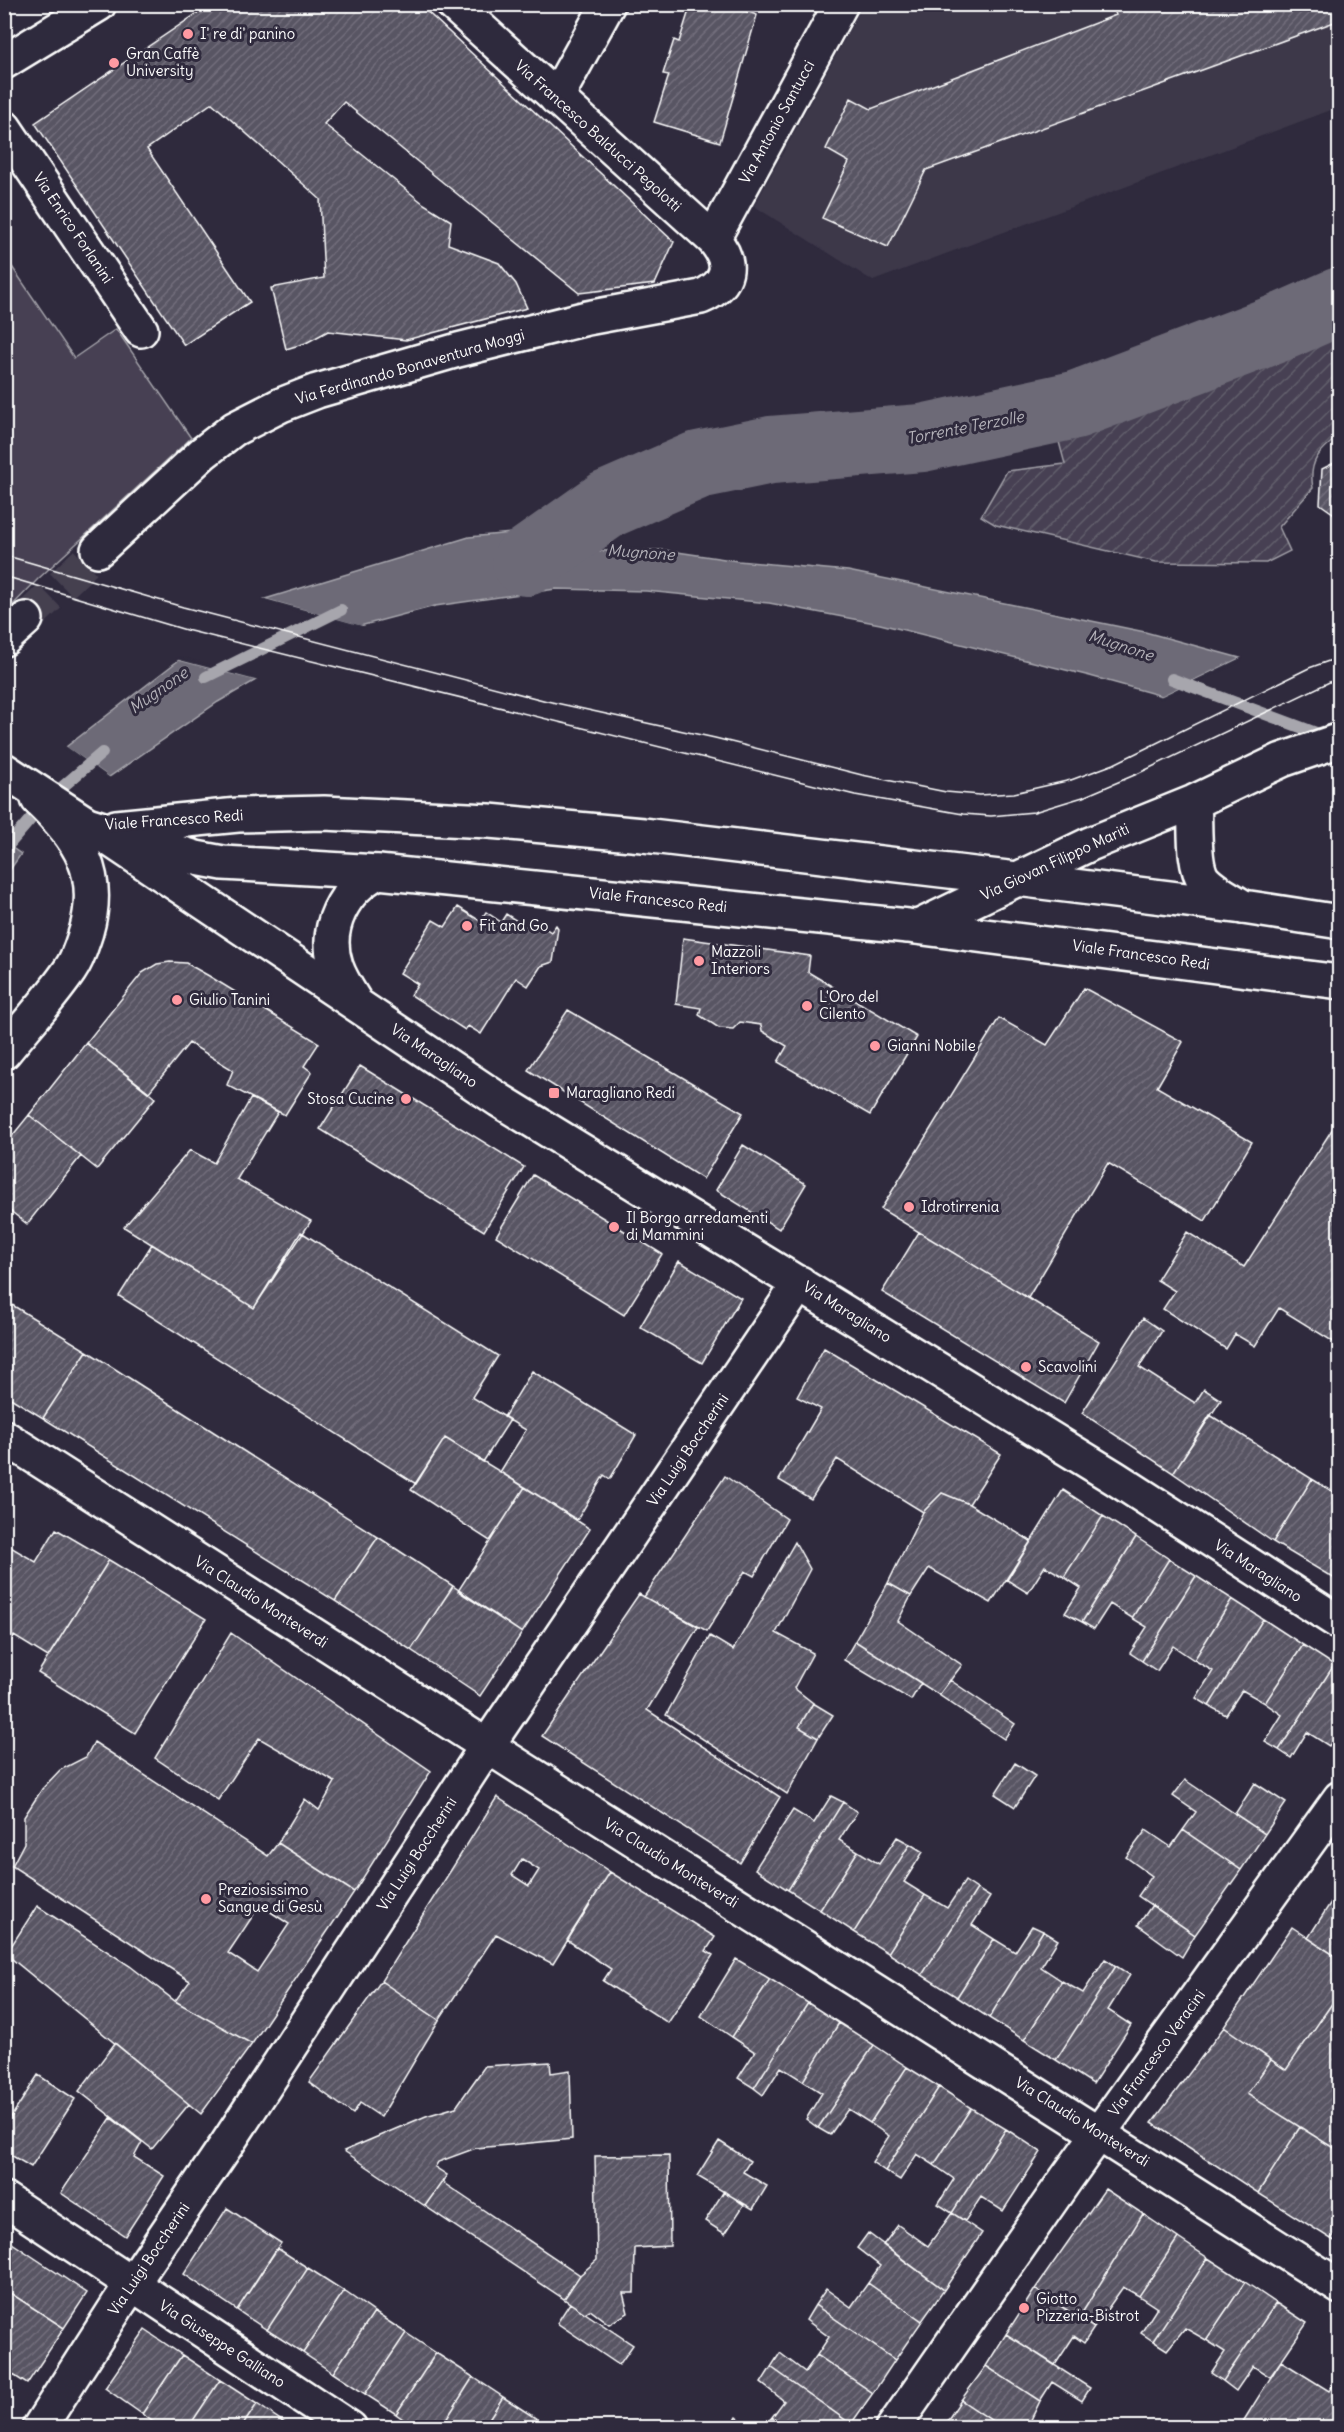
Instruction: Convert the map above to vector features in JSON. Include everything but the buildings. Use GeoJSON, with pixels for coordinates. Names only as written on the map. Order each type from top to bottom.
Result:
{"type":"FeatureCollection","features":[{"type":"Feature","properties":{"kind":"street"},"geometry":{"type":"LineString","coordinates":[[4,62],[99,4]]}},
{"type":"Feature","properties":{"kind":"street","name":"Via Francesco Balducci Pegolotti"},"geometry":{"type":"LineString","coordinates":[[453,4],[713,239],[726,258],[725,276]]}},
{"type":"Feature","properties":{"kind":"street"},"geometry":{"type":"LineString","coordinates":[[556,98],[608,4]]}},
{"type":"Feature","properties":{"kind":"street","name":"Via Antonio Santucci"},"geometry":{"type":"LineString","coordinates":[[713,239],[841,4]]}},
{"type":"Feature","properties":{"kind":"street","name":"Via Enrico Forlanini"},"geometry":{"type":"LineString","coordinates":[[4,127],[141,330]]}},
{"type":"Feature","properties":{"kind":"street","name":"Via Ferdinando Bonaventura Moggi"},"geometry":{"type":"LineString","coordinates":[[98,550],[202,453],[234,429],[281,405],[458,350],[587,318],[701,297],[716,290],[725,276]]}},
{"type":"Feature","properties":{"kind":"street","name":"Via Giovan Filippo Mariti"},"geometry":{"type":"LineString","coordinates":[[1282,760],[1340,720]]}},
{"type":"Feature","properties":{"kind":"street","name":"Via Giovan Filippo Mariti"},"geometry":{"type":"LineString","coordinates":[[918,927],[1090,844],[1194,802],[1282,760],[1340,740]]}},
{"type":"Feature","properties":{"kind":"street","name":"Via Maragliano"},"geometry":{"type":"LineString","coordinates":[[4,770],[78,825],[355,1001],[499,1100],[1115,1478],[1340,1623]]}},
{"type":"Feature","properties":{"kind":"street"},"geometry":{"type":"LineString","coordinates":[[1194,802],[1197,864],[1201,875],[1212,887],[1243,907]]}},
{"type":"Feature","properties":{"kind":"street","name":"Viale Francesco Redi"},"geometry":{"type":"LineString","coordinates":[[78,825],[118,827],[238,815],[324,813],[489,821],[643,835],[1017,879],[1243,907],[1340,922]]}},
{"type":"Feature","properties":{"kind":"street"},"geometry":{"type":"LineString","coordinates":[[4,1052],[71,968],[89,921],[93,905],[92,884],[78,825]]}},
{"type":"Feature","properties":{"kind":"street","name":"Viale Francesco Redi"},"geometry":{"type":"LineString","coordinates":[[78,825],[196,858],[223,863],[378,872],[918,927],[1340,982]]}},
{"type":"Feature","properties":{"kind":"street","name":"Via Maragliano"},"geometry":{"type":"LineString","coordinates":[[355,1001],[336,965],[333,933],[339,910],[346,897],[361,882],[378,872]]}},
{"type":"Feature","properties":{"kind":"street","name":"Via Luigi Boccherini"},"geometry":{"type":"LineString","coordinates":[[39,2427],[487,1746],[800,1283]]}},
{"type":"Feature","properties":{"kind":"street","name":"Via Claudio Monteverdi"},"geometry":{"type":"LineString","coordinates":[[4,1437],[1340,2286]]}},
{"type":"Feature","properties":{"kind":"street","name":"Via Francesco Veracini"},"geometry":{"type":"LineString","coordinates":[[893,2427],[1099,2134],[1340,1798]]}},
{"type":"Feature","properties":{"kind":"street","name":"Via Giuseppe Galliano"},"geometry":{"type":"LineString","coordinates":[[4,2199],[350,2427]]}},
{"type":"Feature","properties":{"kind":"shaded area"},"geometry":{"type":"Polygon","coordinates":[[[863,5],[1339,5],[1339,107],[873,281],[754,206],[863,5]]]}},
{"type":"Feature","properties":{"kind":"shaded area"},"geometry":{"type":"Polygon","coordinates":[[[4,255],[74,358],[116,329],[191,438],[38,579],[5,613],[4,255]]]}},
{"type":"Feature","properties":{"kind":"shaded area"},"geometry":{"type":"Polygon","coordinates":[[[1339,310],[1339,436],[1321,452],[1314,464],[1313,488],[1279,527],[1290,551],[1266,563],[1156,562],[996,525],[981,516],[1007,471],[1065,464],[1055,427],[1339,310]]]}},
{"type":"Feature","properties":{"kind":"water"},"geometry":{"type":"Polygon","coordinates":[[[512,533],[595,551],[664,550],[738,561],[848,571],[1145,632],[1240,658],[1162,696],[880,624],[769,603],[646,591],[556,589],[435,606],[360,626],[265,599],[469,537],[512,533]]]}},
{"type":"Feature","properties":{"kind":"water"},"geometry":{"type":"Polygon","coordinates":[[[179,660],[256,680],[218,702],[109,777],[66,747],[179,660]]]}},
{"type":"Feature","properties":{"kind":"water"},"geometry":{"type":"Polygon","coordinates":[[[5,843],[21,854],[5,877],[5,843]]]}},
{"type":"Feature","properties":{"kind":"pier"},"geometry":{"type":"Polygon","coordinates":[[[262,599],[366,627],[359,629],[264,602],[262,599]]]}},
{"type":"Feature","properties":{"kind":"pier"},"geometry":{"type":"Polygon","coordinates":[[[180,657],[256,677],[259,681],[176,659],[180,657]]]}},
{"type":"Feature","properties":{"kind":"pier"},"geometry":{"type":"Polygon","coordinates":[[[1243,657],[1241,661],[1163,699],[1158,698],[1243,657]]]}},
{"type":"Feature","properties":{"kind":"pier"},"geometry":{"type":"Polygon","coordinates":[[[64,745],[111,778],[107,779],[65,749],[64,745]]]}},
{"type":"Feature","properties":{"kind":"waterway","name":"Torrente Terzolle"},"geometry":{"type":"LineString","coordinates":[[526,562],[608,504],[698,465],[771,450],[922,438],[1075,405],[1281,327],[1340,301]]}},
{"type":"Feature","properties":{"kind":"waterway","name":"Mugnone"},"geometry":{"type":"LineString","coordinates":[[206,677],[341,610]]}},
{"type":"Feature","properties":{"kind":"waterway","name":"Mugnone"},"geometry":{"type":"LineString","coordinates":[[1172,679],[1327,737]]}},
{"type":"Feature","properties":{"kind":"waterway","name":"Mugnone"},"geometry":{"type":"LineString","coordinates":[[4,850],[46,801],[102,753]]}},
{"type":"Feature","properties":{"kind":"tunnel"},"geometry":{"type":"LineString","coordinates":[[26,619],[98,550]]}},
{"type":"Feature","properties":{"kind":"tram line"},"geometry":{"type":"LineString","coordinates":[[4,555],[183,607],[547,701],[715,738],[862,775],[946,792],[980,795],[1014,793],[1071,780],[1114,764],[1309,668],[1340,657]]}},
{"type":"Feature","properties":{"kind":"tram line"},"geometry":{"type":"LineString","coordinates":[[4,576],[186,630],[855,795],[963,814],[991,816],[1034,812],[1083,797],[1137,774],[1340,677]]}},
{"type":"Feature","properties":{"kind":"place","name":"I' re di' panino"},"geometry":{"type":"Point","coordinates":[188,34]}},
{"type":"Feature","properties":{"kind":"place","name":"Gran Caffè University"},"geometry":{"type":"Point","coordinates":[114,63]}},
{"type":"Feature","properties":{"kind":"place","name":"Fit and Go"},"geometry":{"type":"Point","coordinates":[467,926]}},
{"type":"Feature","properties":{"kind":"place","name":"Mazzoli Interiors"},"geometry":{"type":"Point","coordinates":[699,961]}},
{"type":"Feature","properties":{"kind":"place","name":"Giulio Tanini"},"geometry":{"type":"Point","coordinates":[177,1000]}},
{"type":"Feature","properties":{"kind":"place","name":"L'Oro del Cilento"},"geometry":{"type":"Point","coordinates":[807,1006]}},
{"type":"Feature","properties":{"kind":"place","name":"Gianni Nobile"},"geometry":{"type":"Point","coordinates":[875,1046]}},
{"type":"Feature","properties":{"kind":"place","name":"Maragliano Redi"},"geometry":{"type":"Point","coordinates":[554,1093]}},
{"type":"Feature","properties":{"kind":"place","name":"Stosa Cucine"},"geometry":{"type":"Point","coordinates":[406,1099]}},
{"type":"Feature","properties":{"kind":"place","name":"Idrotirrenia"},"geometry":{"type":"Point","coordinates":[909,1207]}},
{"type":"Feature","properties":{"kind":"place","name":"Il Borgo arredamenti di Mammini"},"geometry":{"type":"Point","coordinates":[614,1227]}},
{"type":"Feature","properties":{"kind":"place","name":"Scavolini"},"geometry":{"type":"Point","coordinates":[1026,1367]}},
{"type":"Feature","properties":{"kind":"place","name":"Preziosissimo Sangue di Gesù"},"geometry":{"type":"Point","coordinates":[206,1899]}},
{"type":"Feature","properties":{"kind":"place","name":"Giotto Pizzeria-Bistrot"},"geometry":{"type":"Point","coordinates":[1024,2308]}}]}
